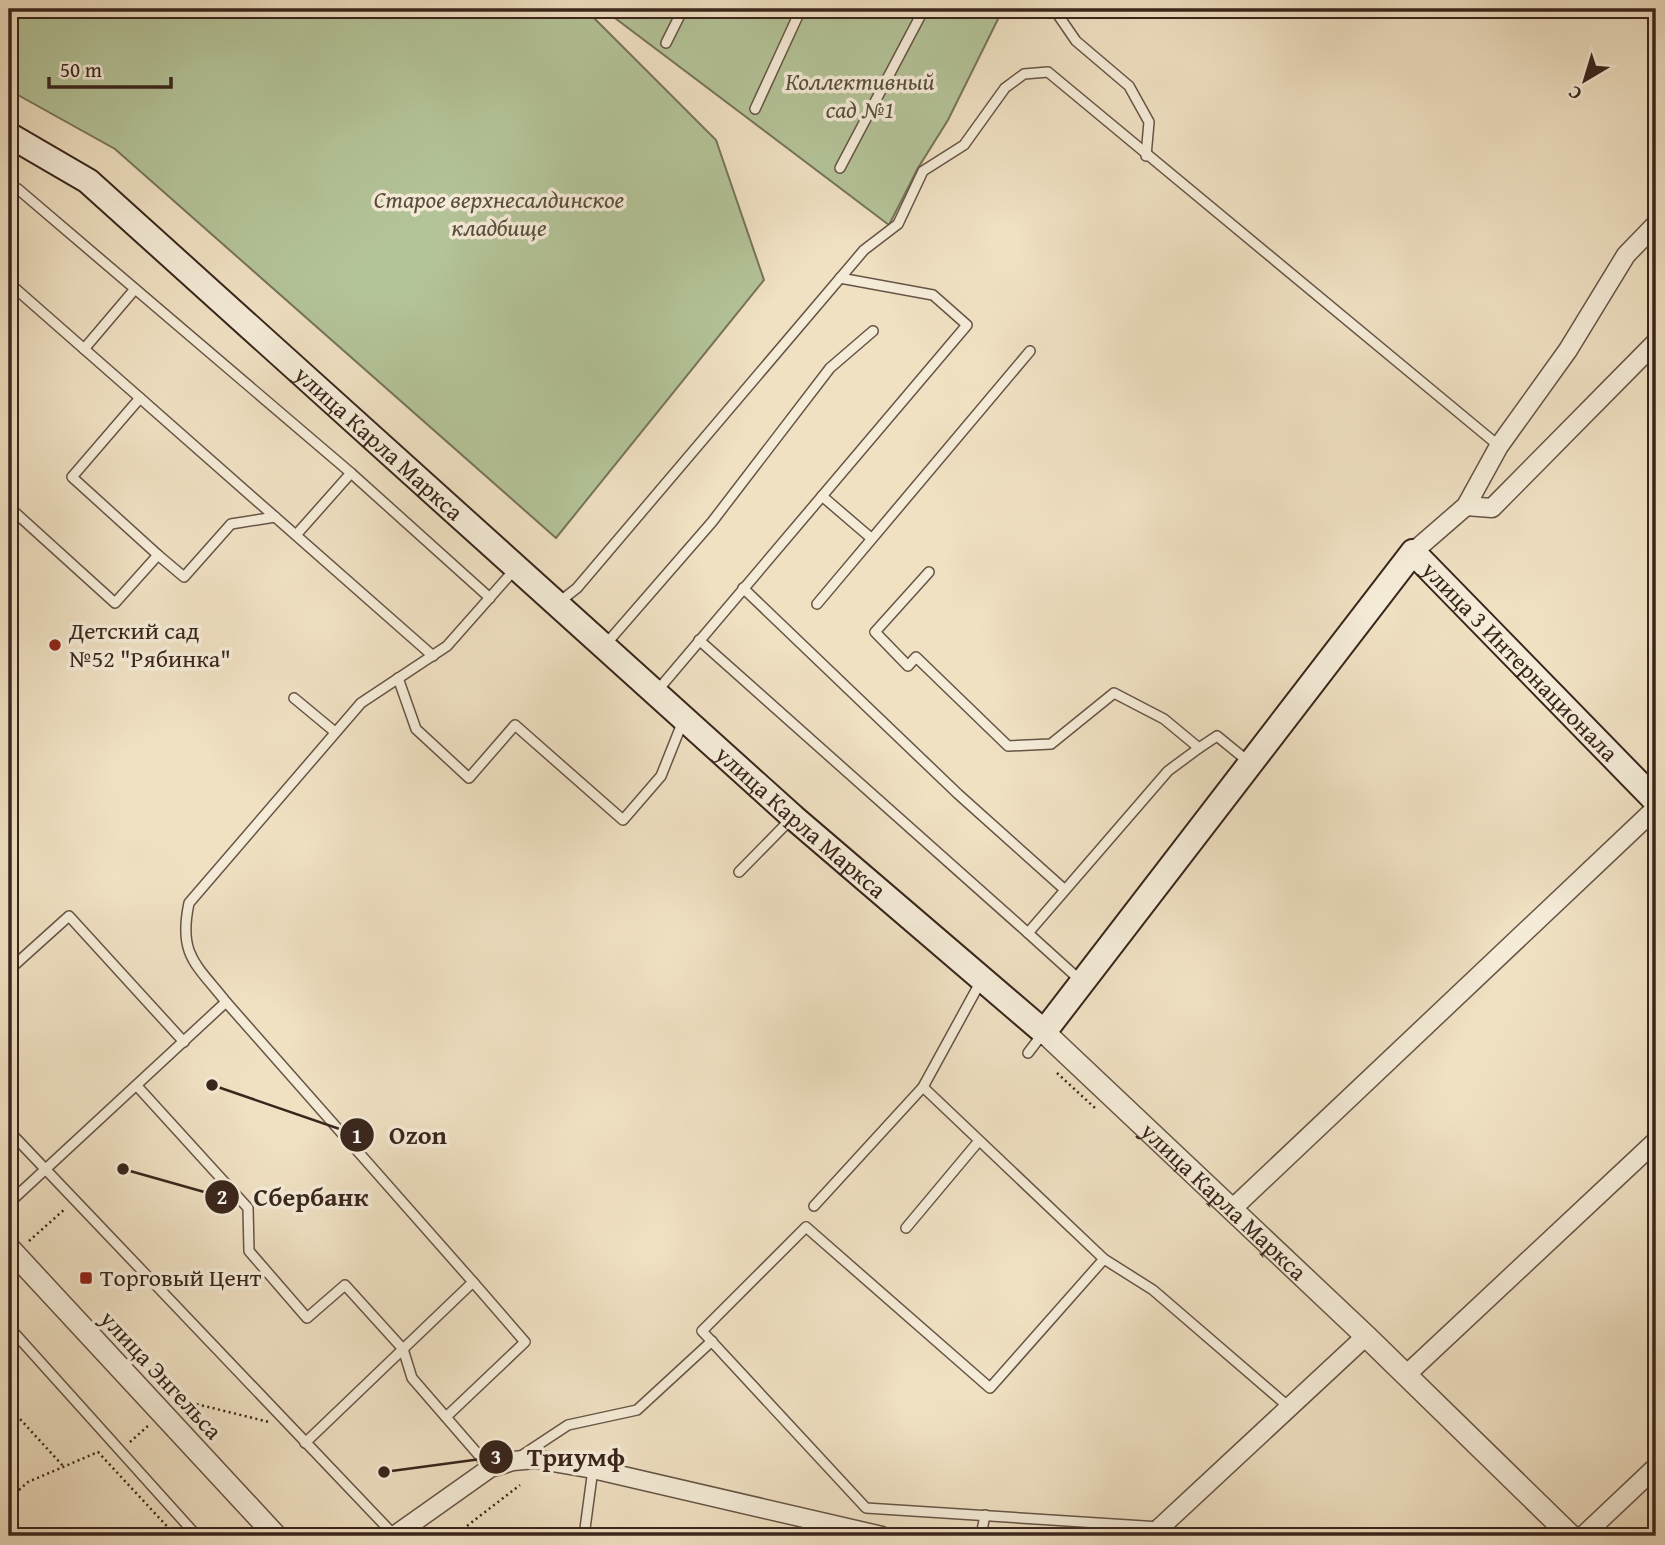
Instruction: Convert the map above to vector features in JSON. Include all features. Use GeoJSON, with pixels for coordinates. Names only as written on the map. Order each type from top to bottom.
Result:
{"type":"FeatureCollection","features":[{"type":"Feature","properties":{"kind":"main road","name":"улица Карла Маркса"},"geometry":{"type":"LineString","coordinates":[[9,135],[88,181],[793,817],[1044,1032]]}},
{"type":"Feature","properties":{"kind":"main road"},"geometry":{"type":"LineString","coordinates":[[1044,1032],[1413,552]]}},
{"type":"Feature","properties":{"kind":"main road","name":"улица 3 Интернационала"},"geometry":{"type":"LineString","coordinates":[[1413,552],[1656,801]]}},
{"type":"Feature","properties":{"kind":"street"},"geometry":{"type":"LineString","coordinates":[[1413,552],[1466,506],[1499,446],[1567,350],[1626,255],[1656,223]]}},
{"type":"Feature","properties":{"kind":"street"},"geometry":{"type":"LineString","coordinates":[[1466,506],[1492,508],[1656,342]]}},
{"type":"Feature","properties":{"kind":"street"},"geometry":{"type":"LineString","coordinates":[[1232,1209],[1656,808]]}},
{"type":"Feature","properties":{"kind":"street","name":"улица Карла Маркса"},"geometry":{"type":"LineString","coordinates":[[1044,1032],[1366,1336],[1571,1536]]}},
{"type":"Feature","properties":{"kind":"street"},"geometry":{"type":"LineString","coordinates":[[1406,1375],[1656,1141]]}},
{"type":"Feature","properties":{"kind":"street","name":"улица Энгельса"},"geometry":{"type":"LineString","coordinates":[[11,1251],[276,1536]]}},
{"type":"Feature","properties":{"kind":"street"},"geometry":{"type":"LineString","coordinates":[[1156,1531],[1366,1336]]}},
{"type":"Feature","properties":{"kind":"street"},"geometry":{"type":"LineString","coordinates":[[394,1536],[490,1468],[513,1461],[535,1459],[593,1469],[882,1536]]}},
{"type":"Feature","properties":{"kind":"street"},"geometry":{"type":"LineString","coordinates":[[1583,1536],[1656,1467]]}},
{"type":"Feature","properties":{"kind":"lane"},"geometry":{"type":"LineString","coordinates":[[666,43],[683,9]]}},
{"type":"Feature","properties":{"kind":"lane"},"geometry":{"type":"LineString","coordinates":[[755,109],[801,9]]}},
{"type":"Feature","properties":{"kind":"lane"},"geometry":{"type":"LineString","coordinates":[[840,168],[924,9]]}},
{"type":"Feature","properties":{"kind":"lane"},"geometry":{"type":"LineString","coordinates":[[1054,9],[1076,41],[1129,86],[1149,122],[1146,156]]}},
{"type":"Feature","properties":{"kind":"lane"},"geometry":{"type":"LineString","coordinates":[[558,604],[577,588],[864,250],[898,224],[923,171],[964,145],[1005,88],[1024,74],[1048,72],[1146,156],[1499,446]]}},
{"type":"Feature","properties":{"kind":"lane"},"geometry":{"type":"LineString","coordinates":[[9,186],[19,189],[351,473],[490,597]]}},
{"type":"Feature","properties":{"kind":"lane"},"geometry":{"type":"LineString","coordinates":[[656,692],[967,325],[933,295],[840,278]]}},
{"type":"Feature","properties":{"kind":"lane"},"geometry":{"type":"LineString","coordinates":[[9,283],[433,656]]}},
{"type":"Feature","properties":{"kind":"lane"},"geometry":{"type":"LineString","coordinates":[[84,349],[135,289]]}},
{"type":"Feature","properties":{"kind":"lane"},"geometry":{"type":"LineString","coordinates":[[604,646],[712,522],[830,368],[873,331]]}},
{"type":"Feature","properties":{"kind":"lane"},"geometry":{"type":"LineString","coordinates":[[817,604],[1030,351]]}},
{"type":"Feature","properties":{"kind":"lane"},"geometry":{"type":"LineString","coordinates":[[140,398],[72,477],[158,555],[184,577],[231,524],[275,517]]}},
{"type":"Feature","properties":{"kind":"lane"},"geometry":{"type":"LineString","coordinates":[[296,535],[351,473]]}},
{"type":"Feature","properties":{"kind":"lane"},"geometry":{"type":"LineString","coordinates":[[822,496],[871,538]]}},
{"type":"Feature","properties":{"kind":"lane"},"geometry":{"type":"LineString","coordinates":[[9,507],[115,603],[158,555]]}},
{"type":"Feature","properties":{"kind":"lane"},"geometry":{"type":"LineString","coordinates":[[446,1417],[525,1342],[226,1002],[188,955],[183,930],[189,902],[361,703],[447,646],[517,567]]}},
{"type":"Feature","properties":{"kind":"lane"},"geometry":{"type":"LineString","coordinates":[[929,572],[875,632],[908,666],[916,657],[1008,746],[1051,744],[1114,693],[1164,719],[1199,748]]}},
{"type":"Feature","properties":{"kind":"lane"},"geometry":{"type":"LineString","coordinates":[[743,588],[958,794],[1064,889]]}},
{"type":"Feature","properties":{"kind":"lane"},"geometry":{"type":"LineString","coordinates":[[699,640],[1083,982]]}},
{"type":"Feature","properties":{"kind":"lane"},"geometry":{"type":"LineString","coordinates":[[398,678],[416,729],[469,778],[515,725],[624,820],[661,775],[684,718]]}},
{"type":"Feature","properties":{"kind":"lane"},"geometry":{"type":"LineString","coordinates":[[294,698],[335,732]]}},
{"type":"Feature","properties":{"kind":"lane"},"geometry":{"type":"LineString","coordinates":[[1028,933],[1168,771],[1217,736],[1250,764]]}},
{"type":"Feature","properties":{"kind":"lane"},"geometry":{"type":"LineString","coordinates":[[739,872],[793,817]]}},
{"type":"Feature","properties":{"kind":"lane"},"geometry":{"type":"LineString","coordinates":[[9,970],[69,916],[184,1042]]}},
{"type":"Feature","properties":{"kind":"lane"},"geometry":{"type":"LineString","coordinates":[[814,1206],[923,1087],[982,980]]}},
{"type":"Feature","properties":{"kind":"lane"},"geometry":{"type":"LineString","coordinates":[[9,1203],[226,1002]]}},
{"type":"Feature","properties":{"kind":"lane"},"geometry":{"type":"LineString","coordinates":[[1028,1053],[1044,1032]]}},
{"type":"Feature","properties":{"kind":"lane"},"geometry":{"type":"LineString","coordinates":[[137,1086],[248,1208],[249,1251],[307,1318],[345,1285],[403,1349],[412,1378],[490,1468]]}},
{"type":"Feature","properties":{"kind":"lane"},"geometry":{"type":"LineString","coordinates":[[923,1087],[1104,1259],[1153,1290],[1290,1408]]}},
{"type":"Feature","properties":{"kind":"lane"},"geometry":{"type":"LineString","coordinates":[[9,1131],[394,1536]]}},
{"type":"Feature","properties":{"kind":"lane"},"geometry":{"type":"LineString","coordinates":[[906,1227],[978,1142]]}},
{"type":"Feature","properties":{"kind":"lane"},"geometry":{"type":"LineString","coordinates":[[1104,1259],[990,1388],[806,1227],[702,1331],[866,1508],[985,1515],[1156,1531]]}},
{"type":"Feature","properties":{"kind":"lane"},"geometry":{"type":"LineString","coordinates":[[305,1443],[473,1282]]}},
{"type":"Feature","properties":{"kind":"lane"},"geometry":{"type":"LineString","coordinates":[[9,1327],[197,1536]]}},
{"type":"Feature","properties":{"kind":"lane"},"geometry":{"type":"LineString","coordinates":[[513,1461],[568,1425],[637,1410],[712,1341]]}},
{"type":"Feature","properties":{"kind":"lane"},"geometry":{"type":"LineString","coordinates":[[584,1536],[593,1469]]}},
{"type":"Feature","properties":{"kind":"lane"},"geometry":{"type":"LineString","coordinates":[[981,1536],[985,1515]]}},
{"type":"Feature","properties":{"kind":"path"},"geometry":{"type":"LineString","coordinates":[[11,1251],[66,1208]]}},
{"type":"Feature","properties":{"kind":"path"},"geometry":{"type":"LineString","coordinates":[[9,1407],[64,1467]]}},
{"type":"Feature","properties":{"kind":"path"},"geometry":{"type":"LineString","coordinates":[[19,1490],[28,1482],[98,1452],[176,1536]]}},
{"type":"Feature","properties":{"kind":"path"},"geometry":{"type":"LineString","coordinates":[[453,1536],[520,1485]]}},
{"type":"Feature","properties":{"kind":"path"},"geometry":{"type":"LineString","coordinates":[[948,1536],[955,1525]]}},
{"type":"Feature","properties":{"kind":"green space","name":"Старое верхнесалдинское кладбище"},"geometry":{"type":"Polygon","coordinates":[[[9,9],[581,9],[594,18],[716,140],[764,280],[556,538],[115,149],[9,90],[9,9]]]}},
{"type":"Feature","properties":{"kind":"green space","name":"Коллективный сад №1"},"geometry":{"type":"Polygon","coordinates":[[[603,9],[1003,9],[948,120],[918,168],[889,225],[603,9]]]}},
{"type":"Feature","properties":{"kind":"place","name":"Детский сад №52 \"Рябинка\""},"geometry":{"type":"Point","coordinates":[55,645]}},
{"type":"Feature","properties":{"kind":"place","name":"Ozon"},"geometry":{"type":"Point","coordinates":[212,1085]}},
{"type":"Feature","properties":{"kind":"place","name":"Сбербанк"},"geometry":{"type":"Point","coordinates":[123,1169]}},
{"type":"Feature","properties":{"kind":"place","name":"Торговый Цент"},"geometry":{"type":"Point","coordinates":[86,1278]}},
{"type":"Feature","properties":{"kind":"place","name":"Триумф"},"geometry":{"type":"Point","coordinates":[384,1472]}}]}
